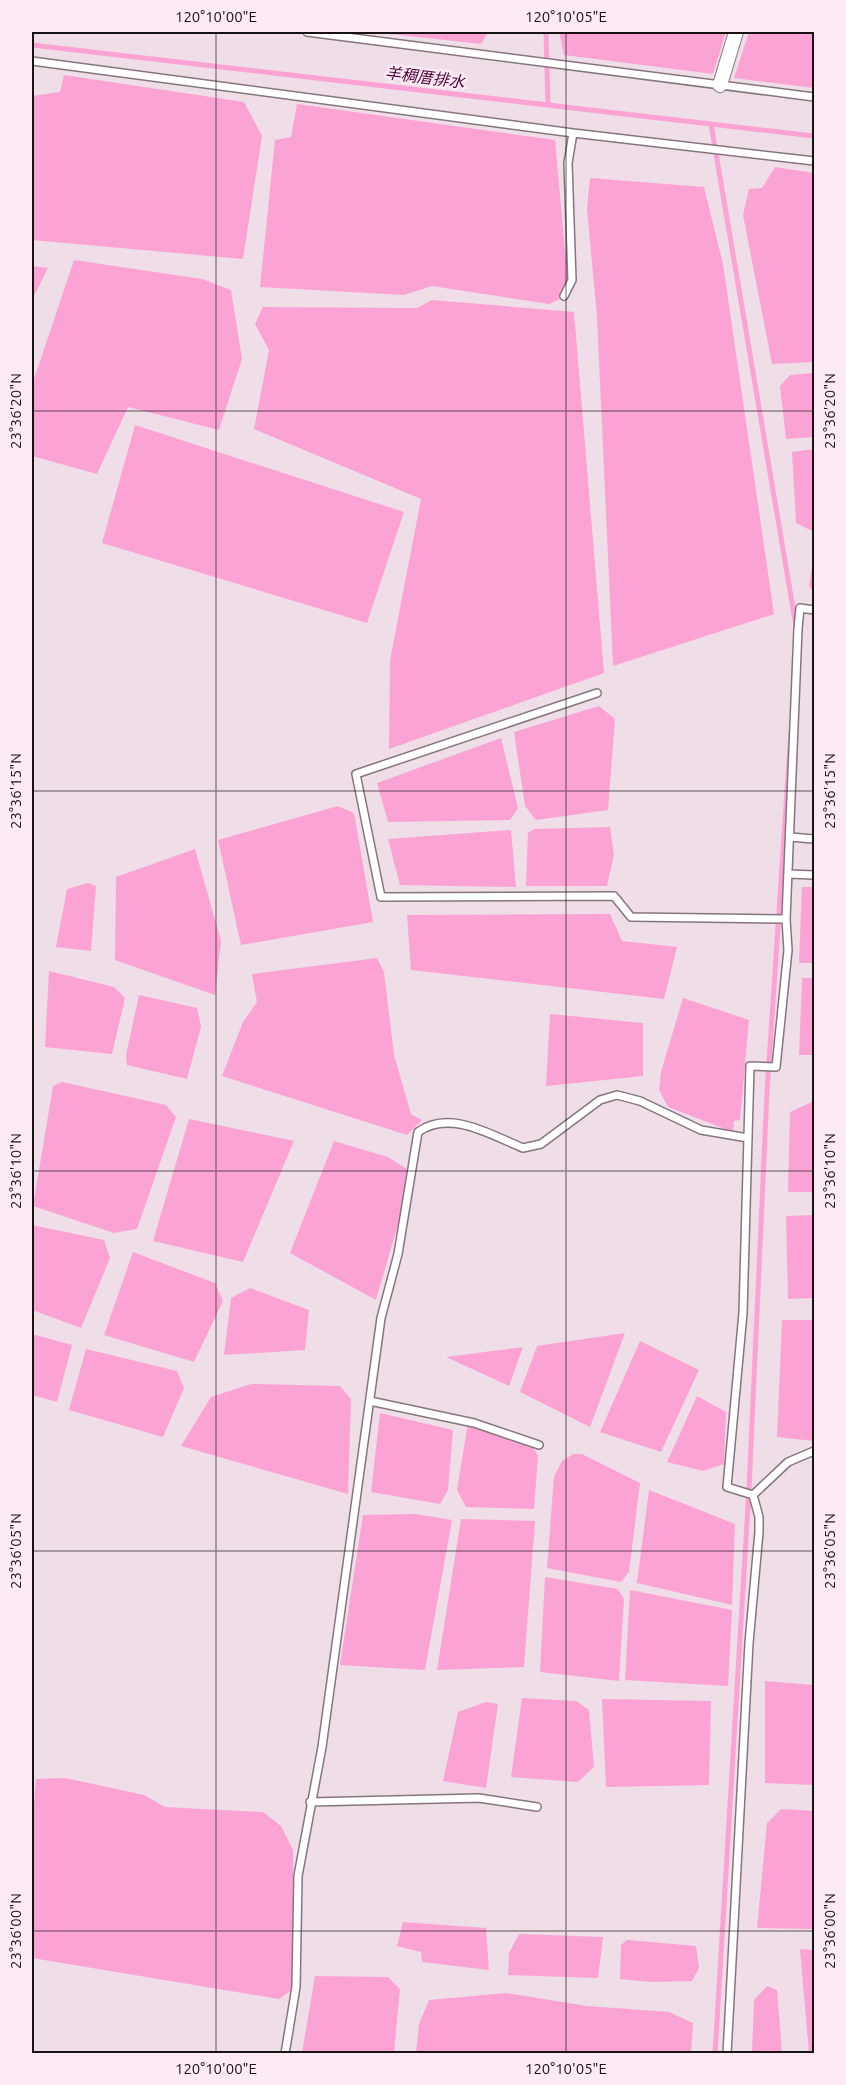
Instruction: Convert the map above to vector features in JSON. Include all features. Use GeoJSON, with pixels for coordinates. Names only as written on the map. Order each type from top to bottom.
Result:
{"type":"FeatureCollection","features":[{"type":"Feature","properties":{"kind":"street"},"geometry":{"type":"LineString","coordinates":[[720,86],[736,32]]}},
{"type":"Feature","properties":{"kind":"lane"},"geometry":{"type":"LineString","coordinates":[[307,32],[814,97]]}},
{"type":"Feature","properties":{"kind":"lane"},"geometry":{"type":"LineString","coordinates":[[32,61],[573,133],[814,161]]}},
{"type":"Feature","properties":{"kind":"lane"},"geometry":{"type":"LineString","coordinates":[[564,296],[572,280],[568,163],[573,133]]}},
{"type":"Feature","properties":{"kind":"lane"},"geometry":{"type":"LineString","coordinates":[[753,1495],[727,1487],[743,1313],[750,1066],[776,1067],[788,950],[786,919],[798,629],[800,608],[814,610]]}},
{"type":"Feature","properties":{"kind":"lane"},"geometry":{"type":"LineString","coordinates":[[597,693],[356,774],[381,897],[614,896],[631,917],[786,919]]}},
{"type":"Feature","properties":{"kind":"lane"},"geometry":{"type":"LineString","coordinates":[[790,837],[814,839]]}},
{"type":"Feature","properties":{"kind":"lane"},"geometry":{"type":"LineString","coordinates":[[788,874],[814,874]]}},
{"type":"Feature","properties":{"kind":"lane"},"geometry":{"type":"LineString","coordinates":[[285,2054],[296,1987],[298,1876],[322,1746],[381,1318],[398,1254],[417,1132],[425,1126],[438,1122],[455,1123],[523,1148],[532,1148],[541,1144],[600,1100],[617,1095],[640,1101],[701,1130],[748,1138]]}},
{"type":"Feature","properties":{"kind":"lane"},"geometry":{"type":"LineString","coordinates":[[370,1401],[474,1423],[539,1445]]}},
{"type":"Feature","properties":{"kind":"lane"},"geometry":{"type":"LineString","coordinates":[[753,1495],[788,1462],[814,1451]]}},
{"type":"Feature","properties":{"kind":"lane"},"geometry":{"type":"LineString","coordinates":[[727,2054],[748,1643],[759,1532],[759,1517],[753,1495]]}},
{"type":"Feature","properties":{"kind":"lane"},"geometry":{"type":"LineString","coordinates":[[310,1802],[479,1798],[537,1807]]}},
{"type":"Feature","properties":{"kind":"shaded area"},"geometry":{"type":"Polygon","coordinates":[[[372,32],[488,32],[481,44],[372,32]]]}},
{"type":"Feature","properties":{"kind":"shaded area"},"geometry":{"type":"Polygon","coordinates":[[[559,32],[726,32],[713,74],[564,55],[559,32]]]}},
{"type":"Feature","properties":{"kind":"shaded area"},"geometry":{"type":"Polygon","coordinates":[[[749,32],[814,32],[814,88],[734,78],[749,32]]]}},
{"type":"Feature","properties":{"kind":"shaded area"},"geometry":{"type":"Polygon","coordinates":[[[64,75],[244,102],[262,136],[243,259],[32,240],[32,96],[60,92],[64,75]]]}},
{"type":"Feature","properties":{"kind":"shaded area"},"geometry":{"type":"Polygon","coordinates":[[[297,104],[555,140],[569,295],[549,304],[432,286],[404,295],[260,287],[275,140],[291,137],[297,104]]]}},
{"type":"Feature","properties":{"kind":"shaded area"},"geometry":{"type":"Polygon","coordinates":[[[775,167],[814,173],[814,362],[772,364],[743,215],[749,189],[762,188],[775,167]]]}},
{"type":"Feature","properties":{"kind":"shaded area"},"geometry":{"type":"Polygon","coordinates":[[[590,178],[704,187],[723,264],[774,614],[613,666],[597,317],[587,209],[590,178]]]}},
{"type":"Feature","properties":{"kind":"shaded area"},"geometry":{"type":"Polygon","coordinates":[[[74,260],[202,279],[231,290],[242,359],[219,430],[128,407],[97,474],[32,456],[32,385],[74,260]]]}},
{"type":"Feature","properties":{"kind":"shaded area"},"geometry":{"type":"Polygon","coordinates":[[[32,266],[48,268],[32,300],[32,266]]]}},
{"type":"Feature","properties":{"kind":"shaded area"},"geometry":{"type":"Polygon","coordinates":[[[432,300],[574,312],[604,673],[389,749],[390,660],[421,499],[254,429],[269,350],[255,324],[263,307],[417,308],[432,300]]]}},
{"type":"Feature","properties":{"kind":"shaded area"},"geometry":{"type":"Polygon","coordinates":[[[814,373],[814,437],[786,439],[780,386],[790,375],[814,373]]]}},
{"type":"Feature","properties":{"kind":"shaded area"},"geometry":{"type":"Polygon","coordinates":[[[135,425],[404,512],[367,623],[102,543],[135,425]]]}},
{"type":"Feature","properties":{"kind":"shaded area"},"geometry":{"type":"Polygon","coordinates":[[[814,449],[814,532],[796,523],[792,452],[814,449]]]}},
{"type":"Feature","properties":{"kind":"shaded area"},"geometry":{"type":"Polygon","coordinates":[[[814,553],[814,593],[809,586],[814,553]]]}},
{"type":"Feature","properties":{"kind":"shaded area"},"geometry":{"type":"Polygon","coordinates":[[[599,706],[615,719],[608,810],[536,820],[525,806],[514,732],[599,706]]]}},
{"type":"Feature","properties":{"kind":"shaded area"},"geometry":{"type":"Polygon","coordinates":[[[501,738],[518,808],[510,820],[388,822],[377,783],[501,738]]]}},
{"type":"Feature","properties":{"kind":"shaded area"},"geometry":{"type":"Polygon","coordinates":[[[338,806],[354,813],[373,922],[241,945],[218,840],[338,806]]]}},
{"type":"Feature","properties":{"kind":"shaded area"},"geometry":{"type":"Polygon","coordinates":[[[610,827],[614,855],[607,886],[526,886],[528,833],[534,829],[610,827]]]}},
{"type":"Feature","properties":{"kind":"shaded area"},"geometry":{"type":"Polygon","coordinates":[[[511,830],[516,887],[400,885],[388,839],[511,830]]]}},
{"type":"Feature","properties":{"kind":"shaded area"},"geometry":{"type":"Polygon","coordinates":[[[195,849],[221,941],[215,995],[115,960],[116,877],[195,849]]]}},
{"type":"Feature","properties":{"kind":"shaded area"},"geometry":{"type":"Polygon","coordinates":[[[88,883],[96,886],[91,951],[56,947],[67,889],[88,883]]]}},
{"type":"Feature","properties":{"kind":"shaded area"},"geometry":{"type":"Polygon","coordinates":[[[802,887],[814,887],[814,963],[799,963],[802,887]]]}},
{"type":"Feature","properties":{"kind":"shaded area"},"geometry":{"type":"Polygon","coordinates":[[[610,914],[622,941],[677,947],[664,999],[411,970],[407,915],[610,914]]]}},
{"type":"Feature","properties":{"kind":"shaded area"},"geometry":{"type":"Polygon","coordinates":[[[377,958],[384,972],[394,1055],[411,1114],[422,1120],[407,1135],[222,1076],[243,1022],[257,1002],[252,974],[377,958]]]}},
{"type":"Feature","properties":{"kind":"shaded area"},"geometry":{"type":"Polygon","coordinates":[[[49,971],[114,987],[125,998],[112,1054],[45,1047],[49,971]]]}},
{"type":"Feature","properties":{"kind":"shaded area"},"geometry":{"type":"Polygon","coordinates":[[[802,978],[814,978],[814,1055],[799,1055],[802,978]]]}},
{"type":"Feature","properties":{"kind":"shaded area"},"geometry":{"type":"Polygon","coordinates":[[[139,995],[197,1008],[201,1027],[187,1079],[127,1065],[126,1055],[139,995]]]}},
{"type":"Feature","properties":{"kind":"shaded area"},"geometry":{"type":"Polygon","coordinates":[[[683,998],[749,1020],[740,1120],[734,1121],[733,1132],[668,1107],[659,1090],[661,1072],[683,998]]]}},
{"type":"Feature","properties":{"kind":"shaded area"},"geometry":{"type":"Polygon","coordinates":[[[550,1014],[643,1023],[643,1076],[546,1086],[550,1014]]]}},
{"type":"Feature","properties":{"kind":"shaded area"},"geometry":{"type":"Polygon","coordinates":[[[62,1082],[166,1105],[176,1117],[137,1229],[114,1233],[33,1206],[53,1086],[62,1082]]]}},
{"type":"Feature","properties":{"kind":"shaded area"},"geometry":{"type":"Polygon","coordinates":[[[814,1101],[814,1192],[788,1192],[790,1112],[814,1101]]]}},
{"type":"Feature","properties":{"kind":"shaded area"},"geometry":{"type":"Polygon","coordinates":[[[189,1119],[294,1141],[243,1262],[153,1241],[189,1119]]]}},
{"type":"Feature","properties":{"kind":"shaded area"},"geometry":{"type":"Polygon","coordinates":[[[334,1141],[388,1157],[413,1173],[376,1300],[290,1253],[334,1141]]]}},
{"type":"Feature","properties":{"kind":"shaded area"},"geometry":{"type":"Polygon","coordinates":[[[814,1215],[814,1298],[788,1299],[786,1216],[814,1215]]]}},
{"type":"Feature","properties":{"kind":"shaded area"},"geometry":{"type":"Polygon","coordinates":[[[32,1225],[104,1240],[110,1258],[81,1328],[32,1310],[32,1225]]]}},
{"type":"Feature","properties":{"kind":"shaded area"},"geometry":{"type":"Polygon","coordinates":[[[133,1252],[215,1283],[223,1301],[194,1362],[104,1335],[133,1252]]]}},
{"type":"Feature","properties":{"kind":"shaded area"},"geometry":{"type":"Polygon","coordinates":[[[250,1288],[309,1310],[305,1350],[224,1355],[231,1298],[250,1288]]]}},
{"type":"Feature","properties":{"kind":"shaded area"},"geometry":{"type":"Polygon","coordinates":[[[782,1320],[814,1320],[814,1441],[777,1437],[782,1320]]]}},
{"type":"Feature","properties":{"kind":"shaded area"},"geometry":{"type":"Polygon","coordinates":[[[625,1333],[590,1427],[520,1392],[537,1346],[625,1333]]]}},
{"type":"Feature","properties":{"kind":"shaded area"},"geometry":{"type":"Polygon","coordinates":[[[32,1334],[72,1345],[57,1402],[32,1395],[32,1334]]]}},
{"type":"Feature","properties":{"kind":"shaded area"},"geometry":{"type":"Polygon","coordinates":[[[640,1341],[699,1370],[661,1452],[600,1432],[640,1341]]]}},
{"type":"Feature","properties":{"kind":"shaded area"},"geometry":{"type":"Polygon","coordinates":[[[523,1347],[509,1386],[446,1357],[523,1347]]]}},
{"type":"Feature","properties":{"kind":"shaded area"},"geometry":{"type":"Polygon","coordinates":[[[86,1349],[177,1371],[184,1388],[163,1437],[69,1410],[86,1349]]]}},
{"type":"Feature","properties":{"kind":"shaded area"},"geometry":{"type":"Polygon","coordinates":[[[251,1384],[340,1386],[351,1399],[348,1494],[181,1446],[211,1397],[251,1384]]]}},
{"type":"Feature","properties":{"kind":"shaded area"},"geometry":{"type":"Polygon","coordinates":[[[697,1396],[726,1412],[724,1464],[703,1471],[667,1462],[697,1396]]]}},
{"type":"Feature","properties":{"kind":"shaded area"},"geometry":{"type":"Polygon","coordinates":[[[380,1413],[453,1430],[448,1490],[440,1504],[371,1492],[380,1413]]]}},
{"type":"Feature","properties":{"kind":"shaded area"},"geometry":{"type":"Polygon","coordinates":[[[468,1423],[528,1439],[538,1456],[534,1509],[466,1507],[457,1490],[468,1423]]]}},
{"type":"Feature","properties":{"kind":"shaded area"},"geometry":{"type":"Polygon","coordinates":[[[573,1454],[582,1454],[640,1483],[629,1572],[621,1582],[547,1568],[554,1477],[562,1461],[573,1454]]]}},
{"type":"Feature","properties":{"kind":"shaded area"},"geometry":{"type":"Polygon","coordinates":[[[649,1490],[735,1524],[732,1605],[637,1583],[649,1490]]]}},
{"type":"Feature","properties":{"kind":"shaded area"},"geometry":{"type":"Polygon","coordinates":[[[415,1514],[452,1520],[425,1670],[340,1665],[363,1515],[415,1514]]]}},
{"type":"Feature","properties":{"kind":"shaded area"},"geometry":{"type":"Polygon","coordinates":[[[461,1519],[535,1521],[524,1667],[437,1670],[461,1519]]]}},
{"type":"Feature","properties":{"kind":"shaded area"},"geometry":{"type":"Polygon","coordinates":[[[545,1577],[618,1589],[624,1599],[619,1681],[540,1672],[545,1577]]]}},
{"type":"Feature","properties":{"kind":"shaded area"},"geometry":{"type":"Polygon","coordinates":[[[630,1590],[732,1610],[728,1686],[625,1680],[630,1590]]]}},
{"type":"Feature","properties":{"kind":"shaded area"},"geometry":{"type":"Polygon","coordinates":[[[765,1681],[814,1685],[814,1785],[765,1783],[765,1681]]]}},
{"type":"Feature","properties":{"kind":"shaded area"},"geometry":{"type":"Polygon","coordinates":[[[522,1698],[576,1701],[589,1710],[594,1767],[578,1782],[511,1777],[522,1698]]]}},
{"type":"Feature","properties":{"kind":"shaded area"},"geometry":{"type":"Polygon","coordinates":[[[602,1699],[711,1701],[709,1785],[606,1787],[602,1699]]]}},
{"type":"Feature","properties":{"kind":"shaded area"},"geometry":{"type":"Polygon","coordinates":[[[486,1702],[498,1704],[486,1788],[443,1781],[458,1712],[486,1702]]]}},
{"type":"Feature","properties":{"kind":"shaded area"},"geometry":{"type":"Polygon","coordinates":[[[65,1778],[144,1795],[165,1807],[263,1812],[281,1826],[293,1850],[296,1987],[279,1999],[32,1958],[32,1825],[36,1779],[65,1778]]]}},
{"type":"Feature","properties":{"kind":"shaded area"},"geometry":{"type":"Polygon","coordinates":[[[781,1809],[814,1811],[814,1929],[757,1928],[767,1823],[781,1809]]]}},
{"type":"Feature","properties":{"kind":"shaded area"},"geometry":{"type":"Polygon","coordinates":[[[403,1922],[486,1928],[489,1970],[422,1962],[421,1952],[397,1946],[403,1922]]]}},
{"type":"Feature","properties":{"kind":"shaded area"},"geometry":{"type":"Polygon","coordinates":[[[519,1934],[603,1937],[598,1978],[508,1975],[509,1953],[519,1934]]]}},
{"type":"Feature","properties":{"kind":"shaded area"},"geometry":{"type":"Polygon","coordinates":[[[627,1940],[696,1946],[699,1968],[692,1981],[651,1982],[620,1979],[621,1945],[627,1940]]]}},
{"type":"Feature","properties":{"kind":"shaded area"},"geometry":{"type":"Polygon","coordinates":[[[800,1949],[814,1950],[814,2053],[809,2053],[800,1949]]]}},
{"type":"Feature","properties":{"kind":"shaded area"},"geometry":{"type":"Polygon","coordinates":[[[315,1976],[388,1977],[400,1989],[394,2053],[302,2053],[315,1976]]]}},
{"type":"Feature","properties":{"kind":"shaded area"},"geometry":{"type":"Polygon","coordinates":[[[767,1986],[777,1990],[782,2053],[752,2053],[754,2000],[767,1986]]]}},
{"type":"Feature","properties":{"kind":"shaded area"},"geometry":{"type":"Polygon","coordinates":[[[506,1993],[587,2006],[669,2012],[693,2023],[691,2053],[416,2053],[419,2024],[429,2000],[506,1993]]]}},
{"type":"Feature","properties":{"kind":"waterway"},"geometry":{"type":"LineString","coordinates":[[546,32],[548,105]]}},
{"type":"Feature","properties":{"kind":"waterway","name":"羊稠厝排水"},"geometry":{"type":"LineString","coordinates":[[32,45],[814,136]]}},
{"type":"Feature","properties":{"kind":"waterway"},"geometry":{"type":"LineString","coordinates":[[711,124],[796,626]]}},
{"type":"Feature","properties":{"kind":"waterway"},"geometry":{"type":"LineString","coordinates":[[715,2054],[749,1489],[767,1092],[791,731]]}}]}
